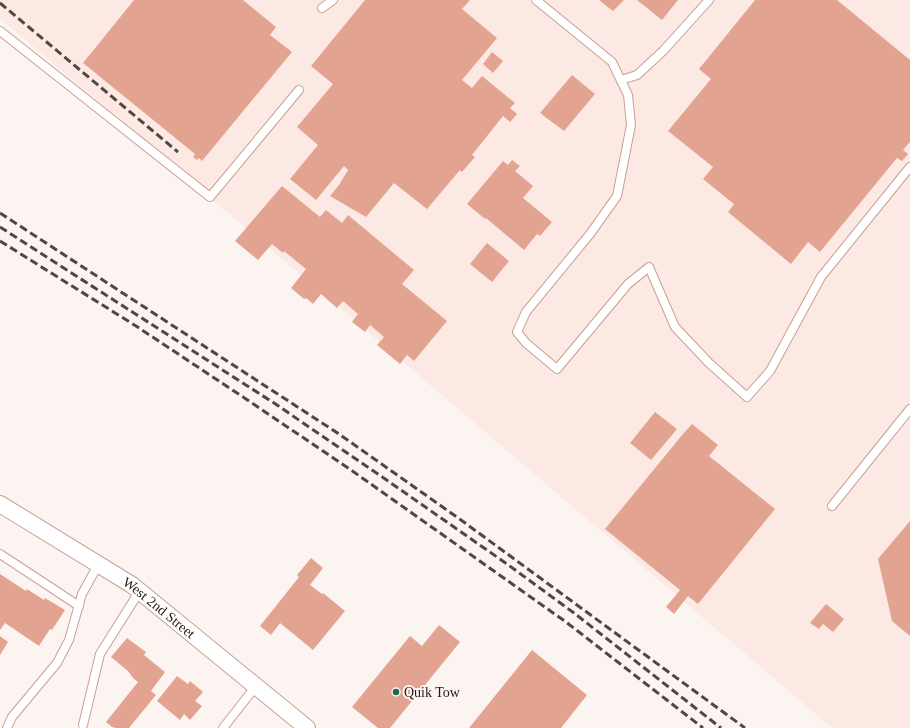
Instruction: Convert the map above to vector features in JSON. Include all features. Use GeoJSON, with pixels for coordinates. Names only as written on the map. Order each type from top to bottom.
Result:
{"type":"FeatureCollection","features":[{"type":"Feature","properties":{"kind":"street","name":"West 2nd Street"},"geometry":{"type":"LineString","coordinates":[[0,504],[132,585],[307,728]]}},
{"type":"Feature","properties":{"kind":"lane"},"geometry":{"type":"LineString","coordinates":[[322,8],[333,0]]}},
{"type":"Feature","properties":{"kind":"lane"},"geometry":{"type":"LineString","coordinates":[[536,0],[612,62],[628,95],[631,125],[617,196],[590,234],[526,312],[517,332],[526,342],[557,369],[628,284],[649,267],[675,327],[709,363],[747,397],[770,371],[820,277],[910,167]]}},
{"type":"Feature","properties":{"kind":"lane"},"geometry":{"type":"LineString","coordinates":[[621,80],[637,75],[663,51],[709,0]]}},
{"type":"Feature","properties":{"kind":"lane"},"geometry":{"type":"LineString","coordinates":[[0,31],[210,197],[299,90]]}},
{"type":"Feature","properties":{"kind":"lane"},"geometry":{"type":"LineString","coordinates":[[832,506],[910,409]]}},
{"type":"Feature","properties":{"kind":"lane"},"geometry":{"type":"LineString","coordinates":[[0,554],[79,606]]}},
{"type":"Feature","properties":{"kind":"lane"},"geometry":{"type":"LineString","coordinates":[[7,728],[12,717],[57,663],[69,640],[82,594],[98,564]]}},
{"type":"Feature","properties":{"kind":"lane"},"geometry":{"type":"LineString","coordinates":[[83,725],[100,654],[139,592]]}},
{"type":"Feature","properties":{"kind":"lane"},"geometry":{"type":"LineString","coordinates":[[228,726],[256,686]]}},
{"type":"Feature","properties":{"kind":"shaded area"},"geometry":{"type":"Polygon","coordinates":[[[0,0],[910,0],[910,728],[832,728],[0,18],[0,0]]]}},
{"type":"Feature","properties":{"kind":"building"},"geometry":{"type":"Polygon","coordinates":[[[134,0],[243,0],[276,27],[270,35],[292,52],[202,161],[199,158],[197,160],[193,157],[195,154],[83,63],[134,0]]]}},
{"type":"Feature","properties":{"kind":"building"},"geometry":{"type":"Polygon","coordinates":[[[365,0],[470,0],[462,9],[497,38],[462,80],[472,88],[482,76],[515,103],[510,108],[517,114],[510,122],[503,116],[472,155],[475,157],[462,172],[460,170],[427,209],[394,183],[366,217],[330,196],[348,170],[344,166],[316,200],[290,179],[318,145],[297,127],[333,84],[311,66],[365,0]]]}},
{"type":"Feature","properties":{"kind":"building"},"geometry":{"type":"Polygon","coordinates":[[[599,0],[624,0],[613,11],[599,0]]]}},
{"type":"Feature","properties":{"kind":"building"},"geometry":{"type":"Polygon","coordinates":[[[637,0],[678,0],[662,20],[637,0]]]}},
{"type":"Feature","properties":{"kind":"building"},"geometry":{"type":"Polygon","coordinates":[[[755,0],[837,0],[910,60],[910,142],[903,150],[908,154],[902,161],[897,158],[820,252],[808,242],[791,264],[728,212],[734,204],[703,179],[713,167],[668,131],[711,79],[699,69],[755,0]]]}},
{"type":"Feature","properties":{"kind":"building"},"geometry":{"type":"Polygon","coordinates":[[[492,52],[503,61],[493,73],[483,64],[492,52]]]}},
{"type":"Feature","properties":{"kind":"building"},"geometry":{"type":"Polygon","coordinates":[[[572,75],[595,94],[564,131],[540,113],[572,75]]]}},
{"type":"Feature","properties":{"kind":"building"},"geometry":{"type":"Polygon","coordinates":[[[512,160],[520,166],[515,171],[533,186],[523,198],[552,222],[540,236],[537,234],[524,250],[467,204],[503,161],[508,165],[512,160]]]}},
{"type":"Feature","properties":{"kind":"building"},"geometry":{"type":"Polygon","coordinates":[[[282,186],[320,217],[326,210],[342,223],[348,215],[414,270],[402,284],[447,321],[414,361],[407,355],[400,364],[377,345],[384,337],[370,325],[365,332],[352,322],[358,314],[343,301],[337,308],[321,294],[313,304],[306,298],[304,299],[291,288],[306,269],[284,251],[283,253],[272,244],[258,260],[235,241],[282,186]]]}},
{"type":"Feature","properties":{"kind":"building"},"geometry":{"type":"Polygon","coordinates":[[[487,243],[509,261],[492,282],[470,264],[487,243]]]}},
{"type":"Feature","properties":{"kind":"building"},"geometry":{"type":"Polygon","coordinates":[[[655,412],[677,429],[651,460],[630,443],[655,412]]]}},
{"type":"Feature","properties":{"kind":"building"},"geometry":{"type":"Polygon","coordinates":[[[692,424],[718,445],[709,456],[775,509],[698,604],[688,596],[674,614],[666,607],[680,590],[605,529],[692,424]]]}},
{"type":"Feature","properties":{"kind":"building"},"geometry":{"type":"Polygon","coordinates":[[[910,521],[910,636],[892,621],[878,559],[910,521]]]}},
{"type":"Feature","properties":{"kind":"building"},"geometry":{"type":"Polygon","coordinates":[[[311,558],[323,568],[310,585],[322,594],[323,593],[345,611],[313,650],[280,623],[271,635],[260,626],[299,577],[297,575],[311,558]]]}},
{"type":"Feature","properties":{"kind":"building"},"geometry":{"type":"Polygon","coordinates":[[[0,574],[26,591],[27,589],[44,600],[45,598],[65,610],[39,646],[5,623],[0,630],[0,574]]]}},
{"type":"Feature","properties":{"kind":"building"},"geometry":{"type":"Polygon","coordinates":[[[826,604],[844,619],[833,632],[823,624],[819,629],[810,623],[826,604]]]}},
{"type":"Feature","properties":{"kind":"building"},"geometry":{"type":"Polygon","coordinates":[[[439,625],[460,642],[390,728],[378,728],[352,707],[410,636],[422,646],[439,625]]]}},
{"type":"Feature","properties":{"kind":"building"},"geometry":{"type":"Polygon","coordinates":[[[0,636],[8,642],[0,655],[0,636]]]}},
{"type":"Feature","properties":{"kind":"building"},"geometry":{"type":"Polygon","coordinates":[[[127,638],[146,652],[144,655],[165,672],[151,691],[156,695],[129,728],[116,728],[112,727],[106,722],[138,682],[128,671],[111,657],[127,638]]]}},
{"type":"Feature","properties":{"kind":"building"},"geometry":{"type":"Polygon","coordinates":[[[532,650],[587,695],[561,728],[469,728],[532,650]]]}},
{"type":"Feature","properties":{"kind":"building"},"geometry":{"type":"Polygon","coordinates":[[[177,676],[188,684],[190,681],[203,692],[195,701],[202,706],[190,720],[184,714],[180,720],[157,701],[177,676]]]}},
{"type":"Feature","properties":{"kind":"railway"},"geometry":{"type":"LineString","coordinates":[[0,3],[178,152]]}},
{"type":"Feature","properties":{"kind":"railway"},"geometry":{"type":"LineString","coordinates":[[0,213],[339,434],[461,520],[745,728]]}},
{"type":"Feature","properties":{"kind":"railway"},"geometry":{"type":"LineString","coordinates":[[0,227],[274,403],[388,481],[574,613],[721,728]]}},
{"type":"Feature","properties":{"kind":"railway"},"geometry":{"type":"LineString","coordinates":[[0,241],[136,326],[351,470],[566,622],[703,728]]}},
{"type":"Feature","properties":{"kind":"place","name":"Quik Tow"},"geometry":{"type":"Point","coordinates":[396,692]}}]}
